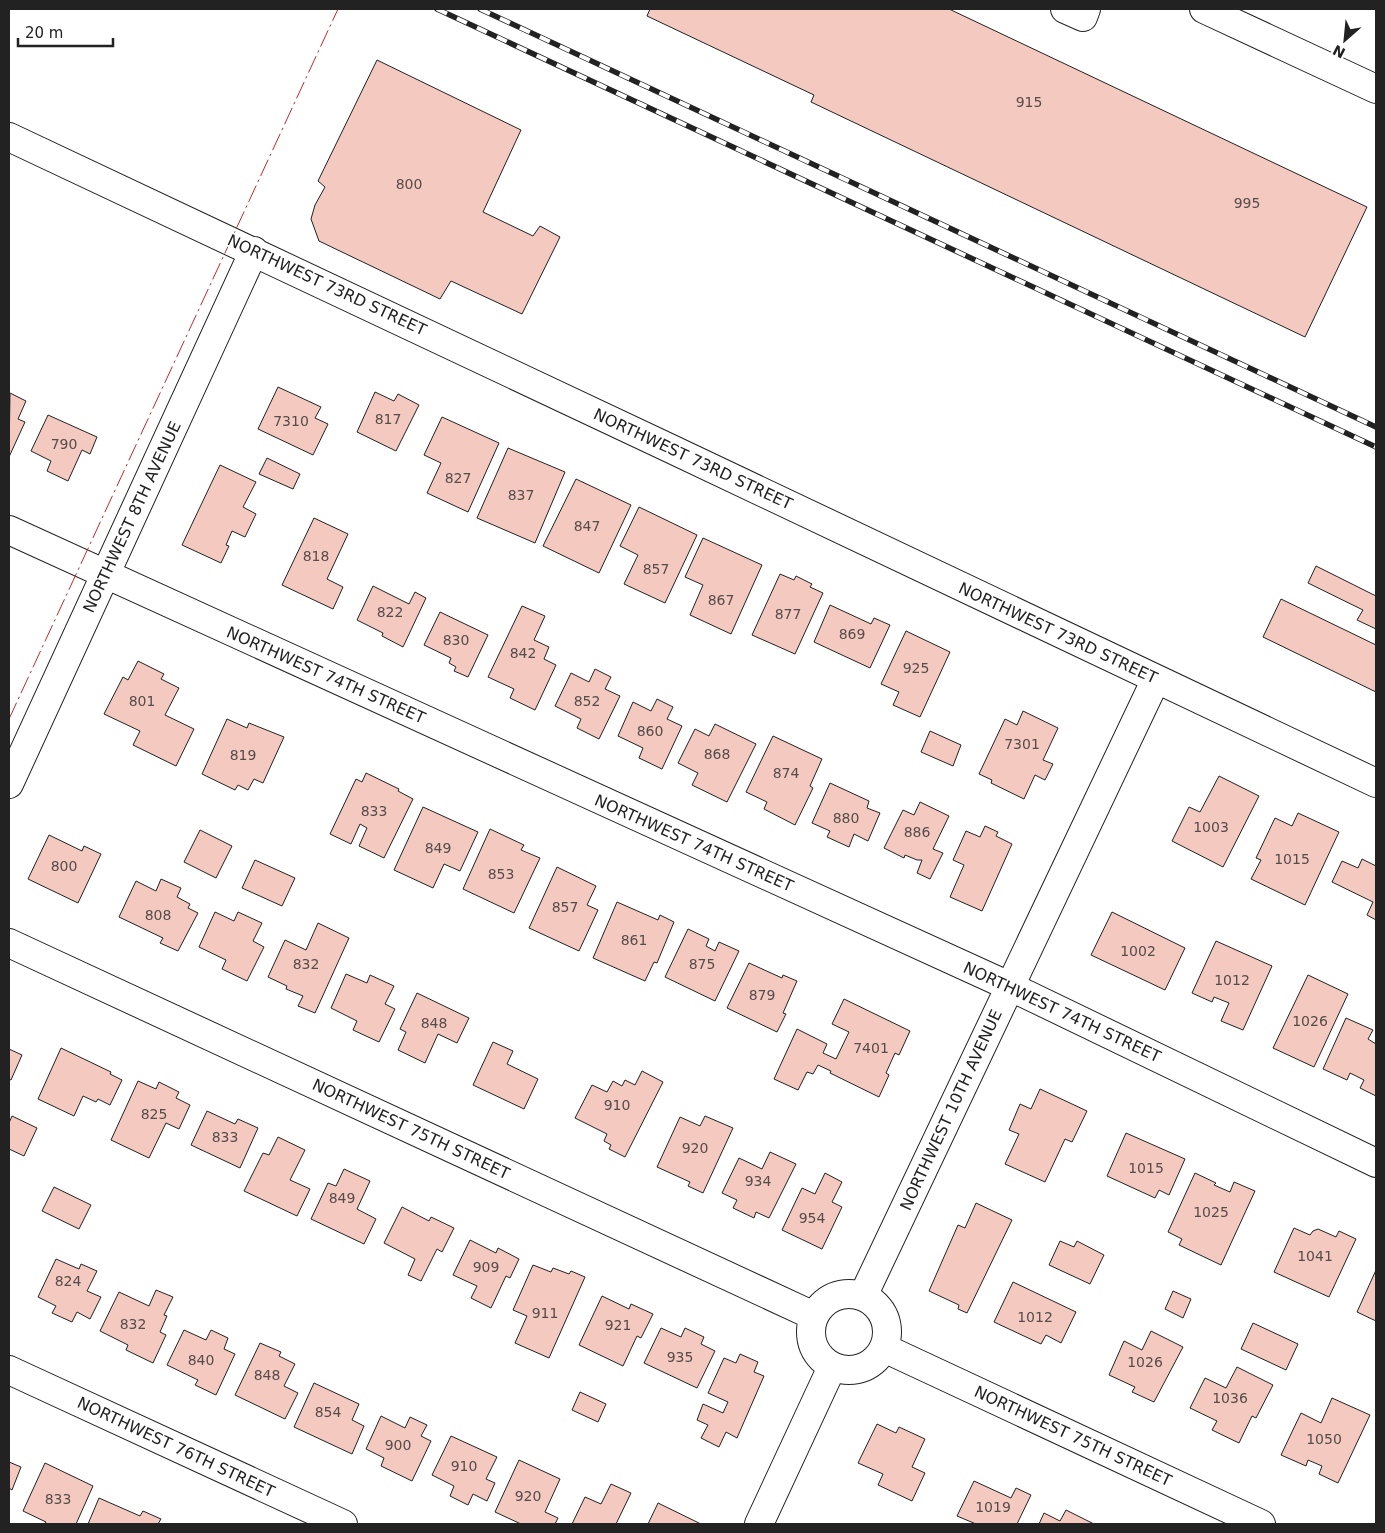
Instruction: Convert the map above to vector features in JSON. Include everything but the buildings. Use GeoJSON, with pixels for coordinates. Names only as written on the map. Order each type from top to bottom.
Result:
{"type":"FeatureCollection","features":[{"type":"Feature","properties":{"kind":"street"},"geometry":{"type":"LineString","coordinates":[[1065,9],[1082,17],[1086,9]]}},
{"type":"Feature","properties":{"kind":"street"},"geometry":{"type":"LineString","coordinates":[[1204,9],[1376,89]]}},
{"type":"Feature","properties":{"kind":"street","name":"NORTHWEST 73RD STREET"},"geometry":{"type":"LineString","coordinates":[[9,136],[1156,680],[1376,782]]}},
{"type":"Feature","properties":{"kind":"street","name":"NORTHWEST 8TH AVENUE"},"geometry":{"type":"LineString","coordinates":[[9,784],[254,251]]}},
{"type":"Feature","properties":{"kind":"street","name":"NORTHWEST 74TH STREET"},"geometry":{"type":"LineString","coordinates":[[9,530],[1010,986],[1376,1163]]}},
{"type":"Feature","properties":{"kind":"street","name":"NORTHWEST 10TH AVENUE"},"geometry":{"type":"LineString","coordinates":[[863,1296],[1156,680]]}},
{"type":"Feature","properties":{"kind":"street","name":"NORTHWEST 75TH STREET"},"geometry":{"type":"LineString","coordinates":[[9,943],[814,1316]]}},
{"type":"Feature","properties":{"kind":"street"},"geometry":{"type":"LineString","coordinates":[[844,1293],[863,1296],[880,1309],[888,1328],[887,1338],[884,1348],[877,1358],[867,1366],[856,1370],[843,1370],[822,1360],[814,1350],[810,1327],[819,1308],[834,1296],[844,1293]]}},
{"type":"Feature","properties":{"kind":"street","name":"NORTHWEST 75TH STREET"},"geometry":{"type":"LineString","coordinates":[[884,1348],[1261,1524]]}},
{"type":"Feature","properties":{"kind":"street"},"geometry":{"type":"LineString","coordinates":[[759,1524],[832,1366]]}},
{"type":"Feature","properties":{"kind":"street","name":"NORTHWEST 76TH STREET"},"geometry":{"type":"LineString","coordinates":[[9,1370],[343,1524]]}},
{"type":"Feature","properties":{"kind":"railway"},"geometry":{"type":"LineString","coordinates":[[437,9],[1376,447]]}},
{"type":"Feature","properties":{"kind":"railway"},"geometry":{"type":"LineString","coordinates":[[480,9],[1376,427]]}},
{"type":"Feature","properties":{"kind":"power"},"geometry":{"type":"LineString","coordinates":[[9,719],[338,9]]}}]}
